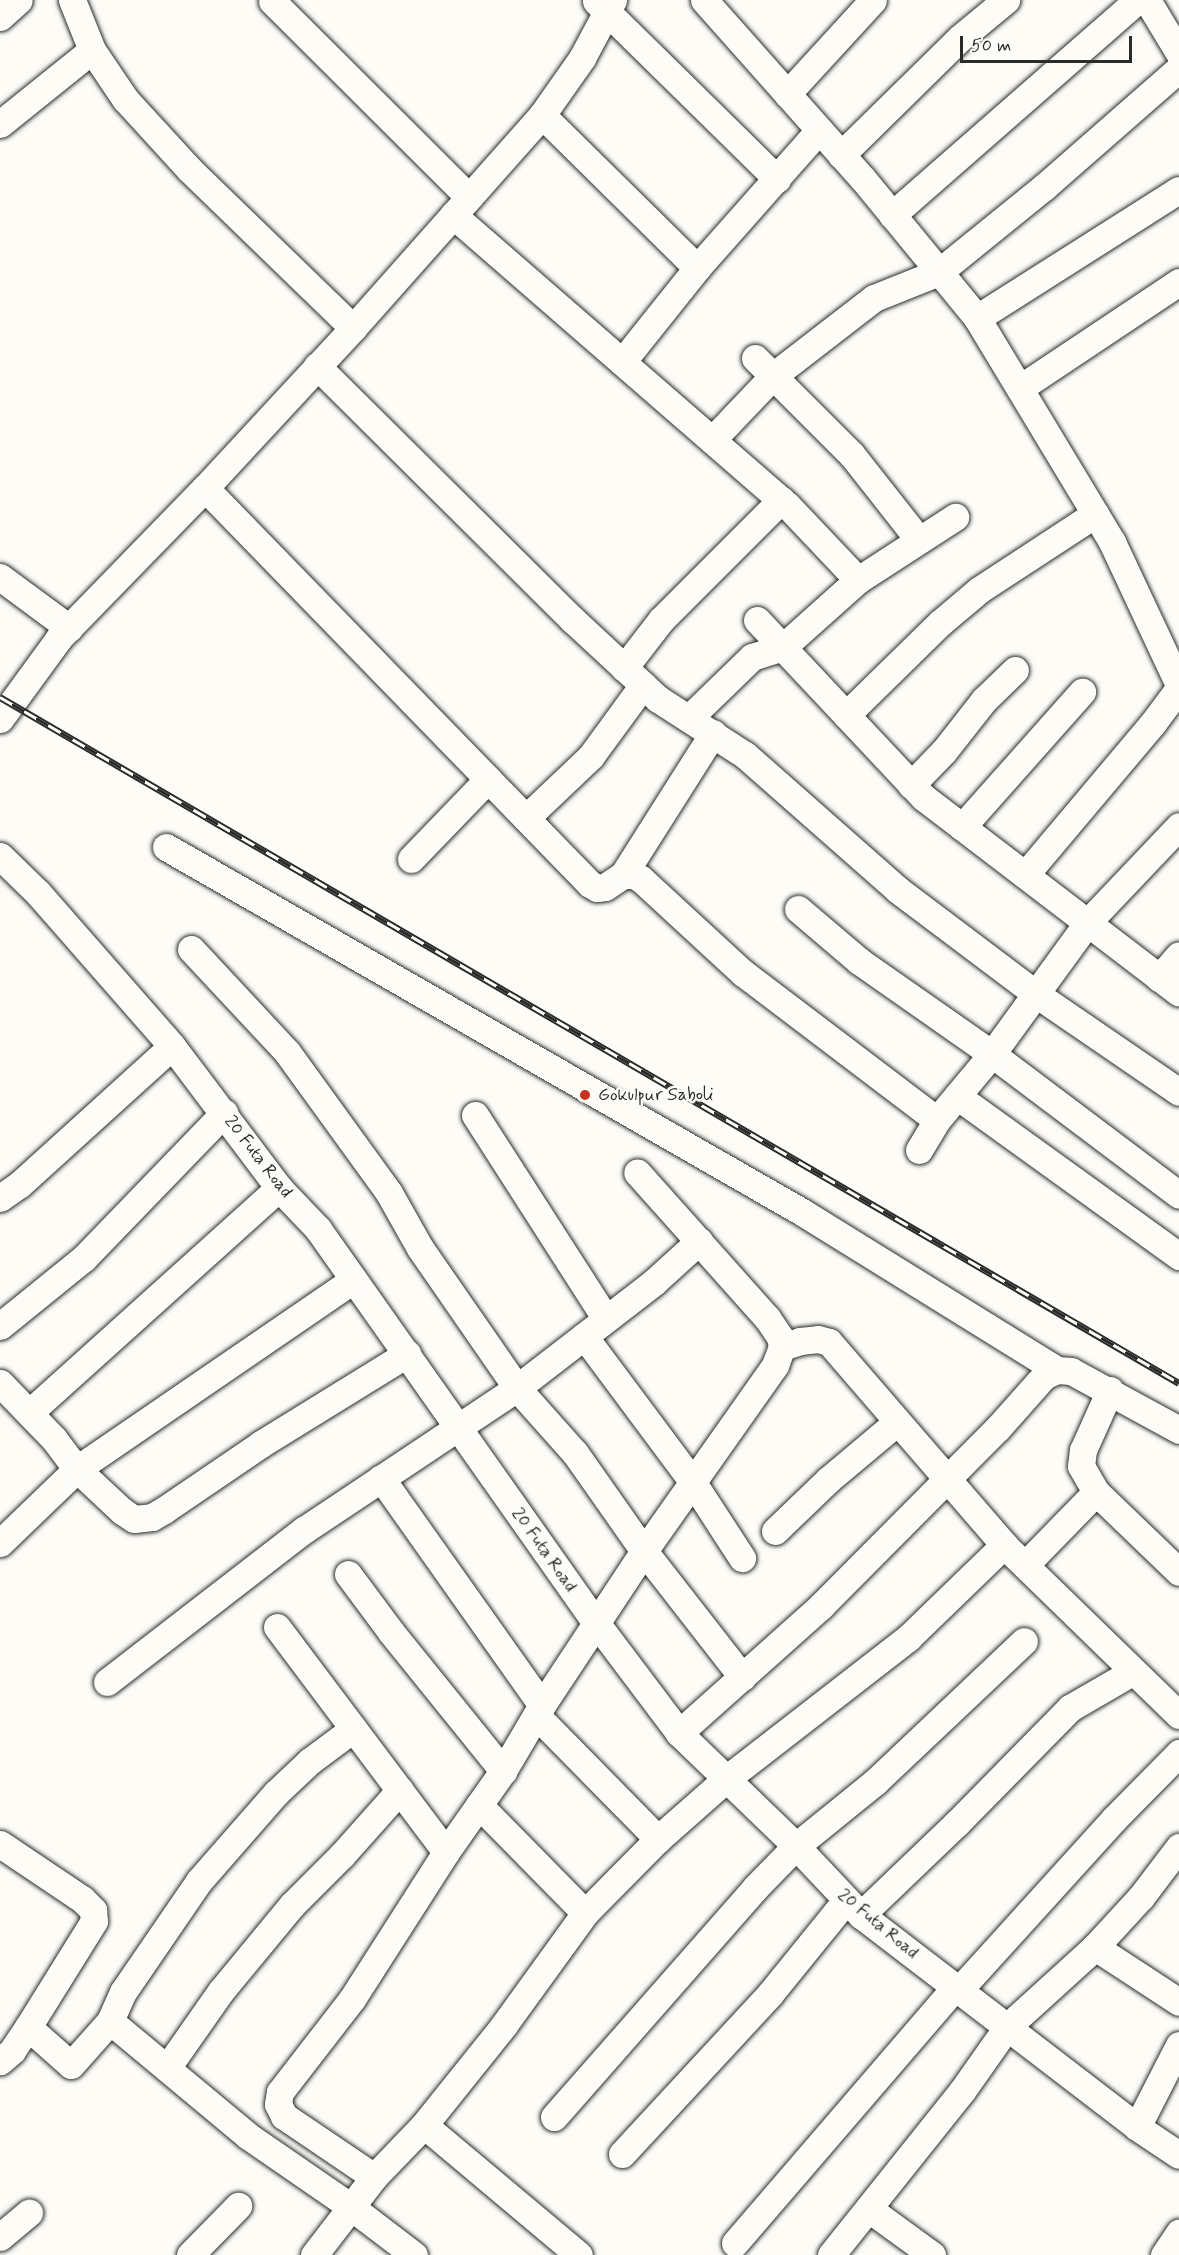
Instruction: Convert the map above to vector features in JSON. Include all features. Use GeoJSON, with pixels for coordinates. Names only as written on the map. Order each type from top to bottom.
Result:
{"type":"FeatureCollection","features":[{"type":"Feature","properties":{"kind":"street"},"geometry":{"type":"LineString","coordinates":[[0,17],[20,0]]}},
{"type":"Feature","properties":{"kind":"street"},"geometry":{"type":"LineString","coordinates":[[72,0],[92,50],[125,99],[190,170],[353,328]]}},
{"type":"Feature","properties":{"kind":"street"},"geometry":{"type":"LineString","coordinates":[[704,0],[892,214],[977,318],[1112,542],[1179,687],[1153,723],[1025,875]]}},
{"type":"Feature","properties":{"kind":"street"},"geometry":{"type":"LineString","coordinates":[[787,94],[873,0]]}},
{"type":"Feature","properties":{"kind":"street"},"geometry":{"type":"LineString","coordinates":[[841,155],[960,38],[1006,0]]}},
{"type":"Feature","properties":{"kind":"street"},"geometry":{"type":"LineString","coordinates":[[892,214],[1138,0]]}},
{"type":"Feature","properties":{"kind":"street"},"geometry":{"type":"LineString","coordinates":[[1148,0],[1179,53]]}},
{"type":"Feature","properties":{"kind":"street"},"geometry":{"type":"LineString","coordinates":[[272,1],[461,206],[622,362],[781,500],[858,580]]}},
{"type":"Feature","properties":{"kind":"street"},"geometry":{"type":"LineString","coordinates":[[0,719],[69,628],[205,488],[353,328],[542,116],[582,58],[605,4],[777,179]]}},
{"type":"Feature","properties":{"kind":"street"},"geometry":{"type":"LineString","coordinates":[[0,124],[92,50]]}},
{"type":"Feature","properties":{"kind":"street"},"geometry":{"type":"LineString","coordinates":[[712,440],[764,367],[874,298],[939,272],[1044,187],[1179,69]]}},
{"type":"Feature","properties":{"kind":"street"},"geometry":{"type":"LineString","coordinates":[[542,116],[697,268]]}},
{"type":"Feature","properties":{"kind":"street"},"geometry":{"type":"LineString","coordinates":[[622,362],[697,268],[819,130]]}},
{"type":"Feature","properties":{"kind":"street"},"geometry":{"type":"LineString","coordinates":[[977,318],[1179,190]]}},
{"type":"Feature","properties":{"kind":"street"},"geometry":{"type":"LineString","coordinates":[[1020,388],[1179,282]]}},
{"type":"Feature","properties":{"kind":"street"},"geometry":{"type":"LineString","coordinates":[[317,366],[573,620],[634,676],[689,718],[745,755],[898,890],[1036,994],[1179,1092]]}},
{"type":"Feature","properties":{"kind":"street"},"geometry":{"type":"LineString","coordinates":[[764,367],[852,455],[919,540]]}},
{"type":"Feature","properties":{"kind":"street"},"geometry":{"type":"LineString","coordinates":[[205,488],[590,884],[597,888],[605,887],[623,875],[713,733]]}},
{"type":"Feature","properties":{"kind":"street"},"geometry":{"type":"LineString","coordinates":[[526,818],[591,756],[662,620],[781,500]]}},
{"type":"Feature","properties":{"kind":"street"},"geometry":{"type":"LineString","coordinates":[[846,715],[940,623],[979,590],[1095,514]]}},
{"type":"Feature","properties":{"kind":"street"},"geometry":{"type":"LineString","coordinates":[[689,718],[752,657],[783,647],[858,580],[955,517]]}},
{"type":"Feature","properties":{"kind":"street"},"geometry":{"type":"LineString","coordinates":[[0,577],[69,628]]}},
{"type":"Feature","properties":{"kind":"street"},"geometry":{"type":"LineString","coordinates":[[757,620],[911,785],[962,827],[1169,986],[1179,955]]}},
{"type":"Feature","properties":{"kind":"street"},"geometry":{"type":"LineString","coordinates":[[911,785],[944,751],[984,700],[1015,670]]}},
{"type":"Feature","properties":{"kind":"street"},"geometry":{"type":"LineString","coordinates":[[962,827],[1082,692]]}},
{"type":"Feature","properties":{"kind":"street"},"geometry":{"type":"LineString","coordinates":[[411,859],[488,779]]}},
{"type":"Feature","properties":{"kind":"street"},"geometry":{"type":"LineString","coordinates":[[919,1150],[937,1120],[992,1054],[1088,922],[1179,826]]}},
{"type":"Feature","properties":{"kind":"street"},"geometry":{"type":"LineString","coordinates":[[166,847],[802,1212],[1057,1370],[1071,1371],[1110,1390],[1179,1430]]}},
{"type":"Feature","properties":{"kind":"street","name":"20 Futa Road"},"geometry":{"type":"LineString","coordinates":[[0,856],[38,893],[172,1046],[279,1188],[318,1229],[597,1624],[679,1733],[724,1780],[796,1846],[853,1907],[1137,2127],[1179,2155]]}},
{"type":"Feature","properties":{"kind":"street"},"geometry":{"type":"LineString","coordinates":[[623,875],[634,875],[641,879],[743,973],[937,1120]]}},
{"type":"Feature","properties":{"kind":"street"},"geometry":{"type":"LineString","coordinates":[[798,909],[859,961],[992,1054],[1179,1194]]}},
{"type":"Feature","properties":{"kind":"street"},"geometry":{"type":"LineString","coordinates":[[191,949],[286,1052],[389,1193],[420,1248],[516,1388],[575,1453],[644,1551],[742,1677]]}},
{"type":"Feature","properties":{"kind":"street"},"geometry":{"type":"LineString","coordinates":[[0,1198],[20,1184],[172,1046]]}},
{"type":"Feature","properties":{"kind":"street"},"geometry":{"type":"LineString","coordinates":[[957,1096],[1179,1256]]}},
{"type":"Feature","properties":{"kind":"street"},"geometry":{"type":"LineString","coordinates":[[0,1326],[84,1258],[224,1113]]}},
{"type":"Feature","properties":{"kind":"street"},"geometry":{"type":"LineString","coordinates":[[475,1115],[606,1319]]}},
{"type":"Feature","properties":{"kind":"street"},"geometry":{"type":"LineString","coordinates":[[374,2176],[284,2116],[278,2104],[280,2092],[352,1999],[446,1852],[503,1771],[539,1711],[644,1551],[775,1365],[782,1347],[780,1337],[767,1318],[637,1172]]}},
{"type":"Feature","properties":{"kind":"street"},"geometry":{"type":"LineString","coordinates":[[30,1413],[279,1188]]}},
{"type":"Feature","properties":{"kind":"street"},"geometry":{"type":"LineString","coordinates":[[107,1682],[304,1530],[516,1388],[654,1282],[699,1241]]}},
{"type":"Feature","properties":{"kind":"street"},"geometry":{"type":"LineString","coordinates":[[0,1543],[77,1469],[353,1280]]}},
{"type":"Feature","properties":{"kind":"street"},"geometry":{"type":"LineString","coordinates":[[584,1336],[692,1481],[742,1558]]}},
{"type":"Feature","properties":{"kind":"street"},"geometry":{"type":"LineString","coordinates":[[782,1347],[800,1341],[818,1339],[829,1342],[1004,1545],[1026,1564],[1132,1672],[1179,1715]]}},
{"type":"Feature","properties":{"kind":"street"},"geometry":{"type":"LineString","coordinates":[[0,1383],[30,1413],[77,1469],[122,1511],[134,1519],[152,1517],[261,1444],[406,1354]]}},
{"type":"Feature","properties":{"kind":"street"},"geometry":{"type":"LineString","coordinates":[[679,1733],[821,1606],[997,1429],[1044,1376],[1057,1370]]}},
{"type":"Feature","properties":{"kind":"street"},"geometry":{"type":"LineString","coordinates":[[1110,1390],[1083,1450],[1081,1466],[1096,1492],[1179,1572]]}},
{"type":"Feature","properties":{"kind":"street"},"geometry":{"type":"LineString","coordinates":[[775,1532],[828,1480],[897,1422]]}},
{"type":"Feature","properties":{"kind":"street"},"geometry":{"type":"LineString","coordinates":[[381,1478],[539,1711],[657,1839]]}},
{"type":"Feature","properties":{"kind":"street"},"geometry":{"type":"LineString","coordinates":[[1026,1564],[1096,1492]]}},
{"type":"Feature","properties":{"kind":"street"},"geometry":{"type":"LineString","coordinates":[[315,2255],[374,2176],[424,2124],[504,2025],[585,1913],[657,1839],[724,1780],[908,1638],[1004,1545]]}},
{"type":"Feature","properties":{"kind":"street"},"geometry":{"type":"LineString","coordinates":[[348,1574],[503,1771]]}},
{"type":"Feature","properties":{"kind":"street"},"geometry":{"type":"LineString","coordinates":[[277,1627],[446,1852]]}},
{"type":"Feature","properties":{"kind":"street"},"geometry":{"type":"LineString","coordinates":[[554,2117],[755,1888],[796,1846],[875,1782],[1024,1641]]}},
{"type":"Feature","properties":{"kind":"street"},"geometry":{"type":"LineString","coordinates":[[622,2154],[853,1907],[956,1824],[1070,1708],[1132,1672]]}},
{"type":"Feature","properties":{"kind":"street"},"geometry":{"type":"LineString","coordinates":[[28,2027],[71,2065],[110,2022],[123,1992],[199,1881],[276,1792],[310,1761],[353,1729]]}},
{"type":"Feature","properties":{"kind":"street"},"geometry":{"type":"LineString","coordinates":[[735,2243],[957,1988],[1114,1819],[1179,1753]]}},
{"type":"Feature","properties":{"kind":"street"},"geometry":{"type":"LineString","coordinates":[[167,2068],[221,1991],[292,1905],[342,1855],[400,1790]]}},
{"type":"Feature","properties":{"kind":"street"},"geometry":{"type":"LineString","coordinates":[[479,1805],[585,1913]]}},
{"type":"Feature","properties":{"kind":"street"},"geometry":{"type":"LineString","coordinates":[[0,1844],[82,1899],[93,1910],[94,1921],[83,1942],[12,2051],[0,2061]]}},
{"type":"Feature","properties":{"kind":"street"},"geometry":{"type":"LineString","coordinates":[[831,2255],[962,2091],[1007,2026],[1095,1947],[1141,1897],[1179,1847]]}},
{"type":"Feature","properties":{"kind":"street"},"geometry":{"type":"LineString","coordinates":[[1095,1947],[1179,2002]]}},
{"type":"Feature","properties":{"kind":"street"},"geometry":{"type":"LineString","coordinates":[[110,2022],[248,2136],[351,2207],[414,2255]]}},
{"type":"Feature","properties":{"kind":"street"},"geometry":{"type":"LineString","coordinates":[[1137,2127],[1178,2049]]}},
{"type":"Feature","properties":{"kind":"street"},"geometry":{"type":"LineString","coordinates":[[424,2124],[579,2255]]}},
{"type":"Feature","properties":{"kind":"street"},"geometry":{"type":"LineString","coordinates":[[190,2255],[238,2206]]}},
{"type":"Feature","properties":{"kind":"street"},"geometry":{"type":"LineString","coordinates":[[869,2209],[932,2255]]}},
{"type":"Feature","properties":{"kind":"street"},"geometry":{"type":"LineString","coordinates":[[0,2237],[29,2213]]}},
{"type":"Feature","properties":{"kind":"street"},"geometry":{"type":"LineString","coordinates":[[1164,2255],[1179,2233]]}},
{"type":"Feature","properties":{"kind":"railway"},"geometry":{"type":"LineString","coordinates":[[0,697],[1179,1383]]}},
{"type":"Feature","properties":{"kind":"place","name":"Gokulpur Saboli"},"geometry":{"type":"Point","coordinates":[585,1095]}}]}
